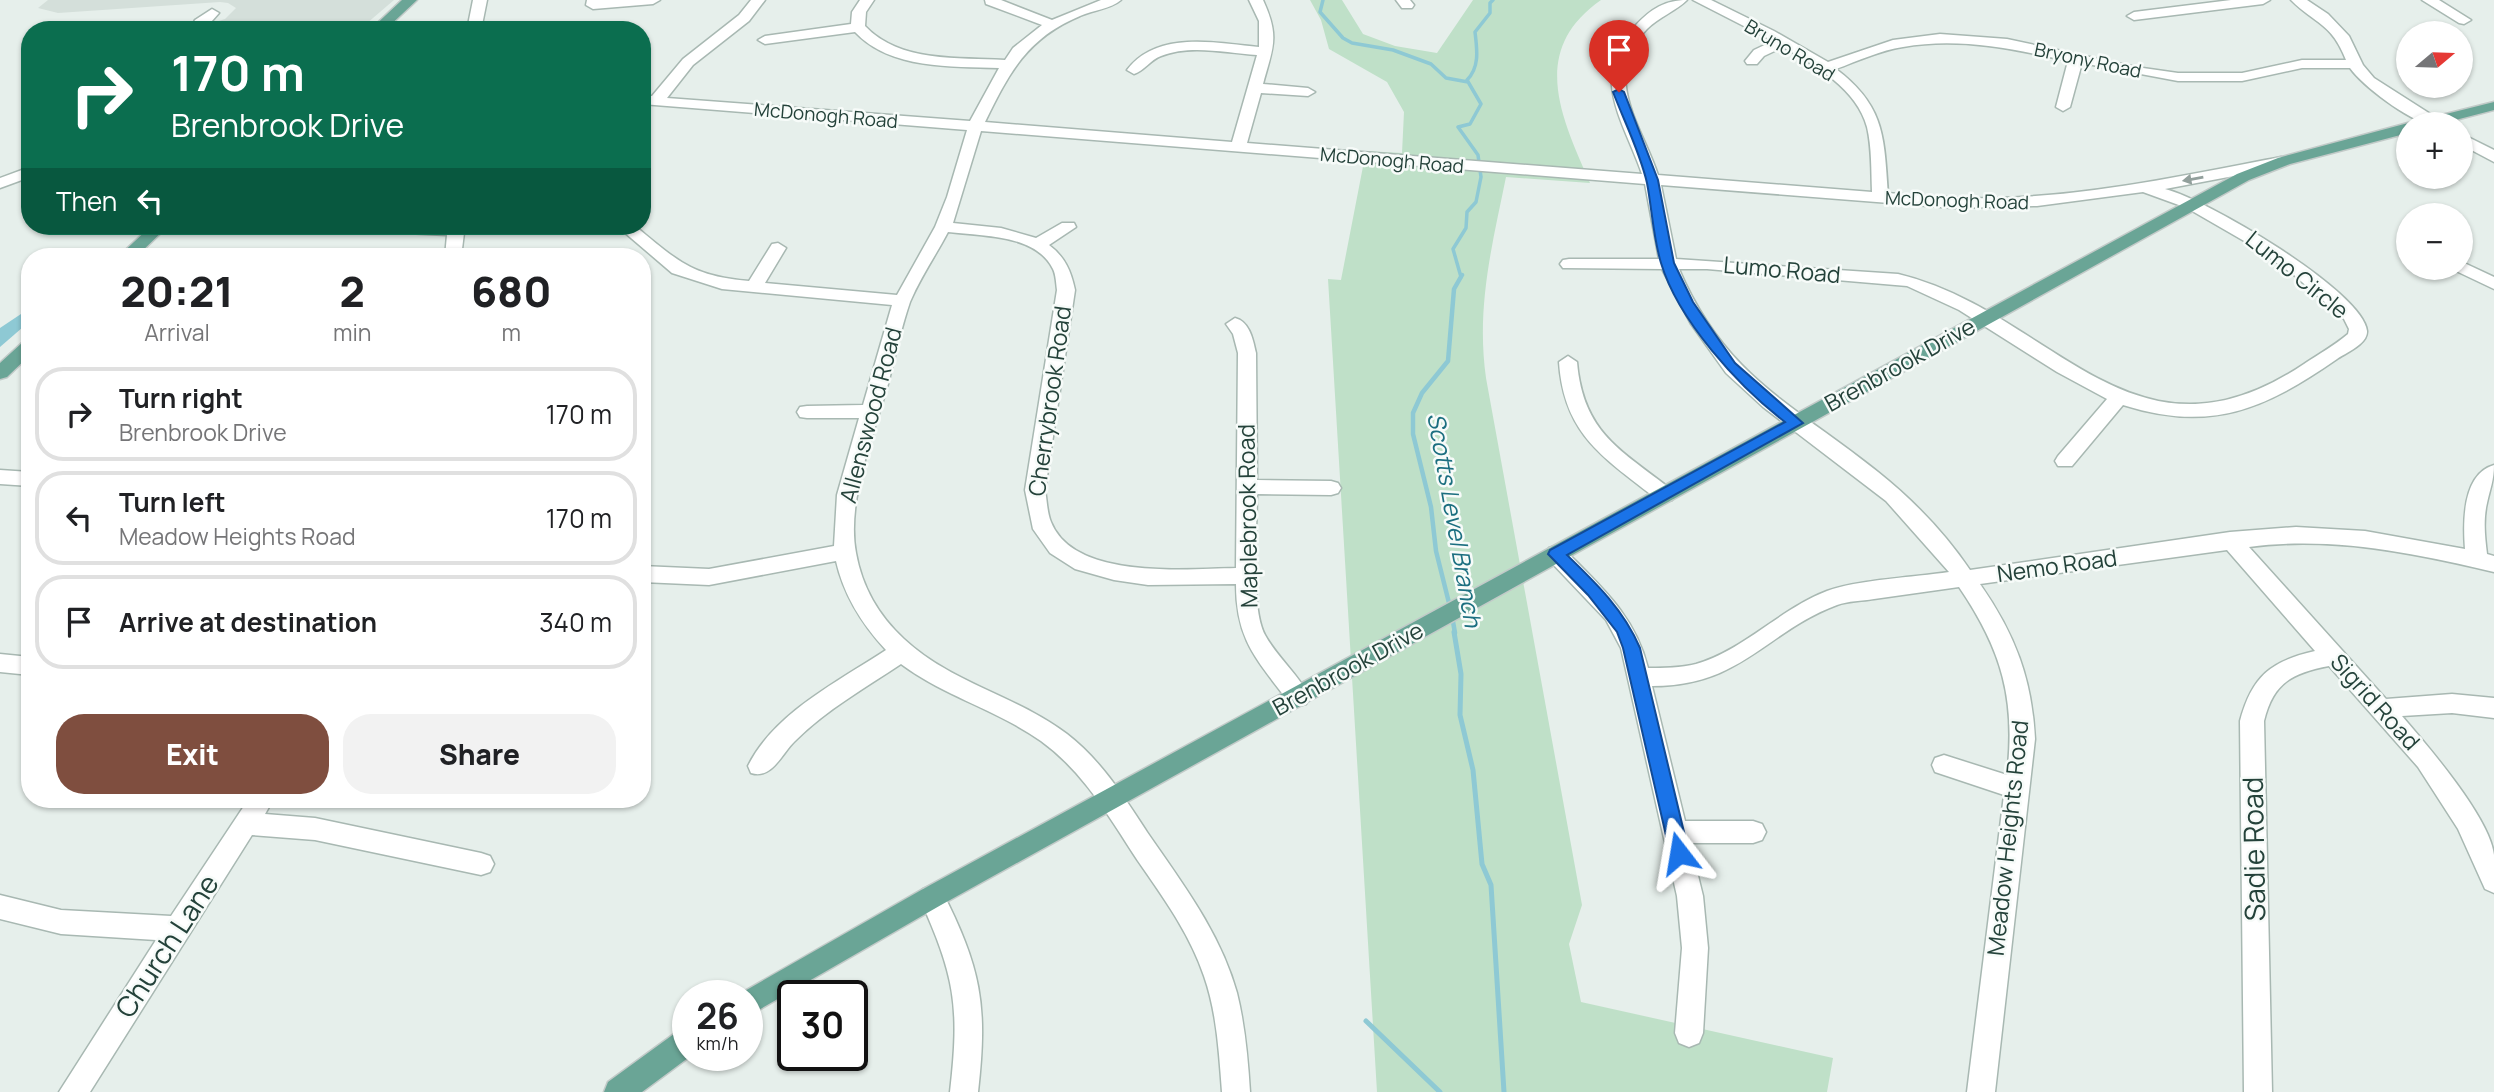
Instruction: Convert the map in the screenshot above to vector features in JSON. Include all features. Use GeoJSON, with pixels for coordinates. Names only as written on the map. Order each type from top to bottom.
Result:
{"type":"FeatureCollection","features":[{"type":"Feature","properties":{"kind":"main road"},"geometry":{"type":"LineString","coordinates":[[387,21],[410,0]]}},
{"type":"Feature","properties":{"kind":"main road"},"geometry":{"type":"LineString","coordinates":[[2472,112],[2494,106]]}},
{"type":"Feature","properties":{"kind":"main road","name":"McDonogh Road"},"geometry":{"type":"LineString","coordinates":[[2284,161],[2396,131]]}},
{"type":"Feature","properties":{"kind":"main road","name":"Brenbrook Drive"},"geometry":{"type":"LineString","coordinates":[[763,993],[932,897],[2192,204],[2243,177],[2284,161]]}},
{"type":"Feature","properties":{"kind":"main road"},"geometry":{"type":"LineString","coordinates":[[136,248],[150,235]]}},
{"type":"Feature","properties":{"kind":"main road"},"geometry":{"type":"LineString","coordinates":[[0,373],[21,353]]}},
{"type":"Feature","properties":{"kind":"main road"},"geometry":{"type":"LineString","coordinates":[[618,1092],[672,1053]]}},
{"type":"Feature","properties":{"kind":"street"},"geometry":{"type":"LineString","coordinates":[[476,21],[480,0]]}},
{"type":"Feature","properties":{"kind":"street"},"geometry":{"type":"LineString","coordinates":[[594,0],[593,5],[653,0]]}},
{"type":"Feature","properties":{"kind":"street"},"geometry":{"type":"LineString","coordinates":[[651,99],[688,62],[744,18],[758,0]]}},
{"type":"Feature","properties":{"kind":"street"},"geometry":{"type":"LineString","coordinates":[[867,0],[859,12],[858,27],[870,42],[894,53],[922,58],[1008,64]]}},
{"type":"Feature","properties":{"kind":"street","name":"Allenswood Road"},"geometry":{"type":"LineString","coordinates":[[1114,0],[1075,12],[1028,40],[1008,64],[975,127],[956,197],[943,228],[902,301],[847,495],[844,552],[860,598],[876,624],[901,652],[943,680],[1032,723],[1056,739],[1082,763],[1111,800],[1191,918],[1207,947],[1227,1010],[1236,1092]]}},
{"type":"Feature","properties":{"kind":"street"},"geometry":{"type":"LineString","coordinates":[[1238,147],[1268,40],[1266,21],[1255,0]]}},
{"type":"Feature","properties":{"kind":"street","name":"Meadow Heights Road"},"geometry":{"type":"LineString","coordinates":[[1680,0],[1657,14],[1637,32],[1628,44],[1620,64],[1619,92],[1652,180],[1667,263],[1687,303],[1716,349],[1745,381],[1896,499],[1932,536],[1990,618],[2017,682],[2023,739],[1981,1092]]}},
{"type":"Feature","properties":{"kind":"street","name":"Bruno Road"},"geometry":{"type":"LineString","coordinates":[[1700,0],[1783,41],[1825,68],[1856,94],[1871,117],[1875,129],[1880,197]]}},
{"type":"Feature","properties":{"kind":"street"},"geometry":{"type":"LineString","coordinates":[[2134,16],[2263,0]]}},
{"type":"Feature","properties":{"kind":"street"},"geometry":{"type":"LineString","coordinates":[[2298,0],[2322,16],[2338,32],[2345,41],[2354,64],[2386,94],[2415,112]]}},
{"type":"Feature","properties":{"kind":"street"},"geometry":{"type":"LineString","coordinates":[[2429,0],[2464,20]]}},
{"type":"Feature","properties":{"kind":"street"},"geometry":{"type":"LineString","coordinates":[[991,1],[1051,24]]}},
{"type":"Feature","properties":{"kind":"street"},"geometry":{"type":"LineString","coordinates":[[202,21],[212,13]]}},
{"type":"Feature","properties":{"kind":"street"},"geometry":{"type":"LineString","coordinates":[[765,40],[858,27]]}},
{"type":"Feature","properties":{"kind":"street","name":"Bryony Road"},"geometry":{"type":"LineString","coordinates":[[1825,68],[1882,47],[1940,38],[2007,43],[2158,75],[2199,78],[2242,76],[2302,64],[2354,64]]}},
{"type":"Feature","properties":{"kind":"street"},"geometry":{"type":"LineString","coordinates":[[1752,61],[1783,41]]}},
{"type":"Feature","properties":{"kind":"street"},"geometry":{"type":"LineString","coordinates":[[1134,70],[1144,56],[1175,48],[1265,52]]}},
{"type":"Feature","properties":{"kind":"street"},"geometry":{"type":"LineString","coordinates":[[2063,107],[2076,58]]}},
{"type":"Feature","properties":{"kind":"street"},"geometry":{"type":"LineString","coordinates":[[1255,88],[1308,92]]}},
{"type":"Feature","properties":{"kind":"street","name":"McDonogh Road"},"geometry":{"type":"LineString","coordinates":[[651,101],[1953,203],[2025,204],[2141,190],[2284,161]]}},
{"type":"Feature","properties":{"kind":"street"},"geometry":{"type":"LineString","coordinates":[[2473,145],[2494,157]]}},
{"type":"Feature","properties":{"kind":"street"},"geometry":{"type":"LineString","coordinates":[[0,183],[21,175]]}},
{"type":"Feature","properties":{"kind":"street","name":"McDonogh Road"},"geometry":{"type":"LineString","coordinates":[[2141,190],[2162,192],[2192,204]]}},
{"type":"Feature","properties":{"kind":"street","name":"Lumo Circle"},"geometry":{"type":"LineString","coordinates":[[1985,319],[2118,400],[2162,411],[2188,412],[2239,404],[2271,392],[2357,336],[2358,328],[2351,316],[2277,253],[2247,233],[2192,204]]}},
{"type":"Feature","properties":{"kind":"street"},"geometry":{"type":"LineString","coordinates":[[1037,245],[1068,227]]}},
{"type":"Feature","properties":{"kind":"street","name":"Cherrybrook Road"},"geometry":{"type":"LineString","coordinates":[[943,228],[1010,235],[1037,245],[1057,259],[1066,278],[1035,490],[1038,521],[1057,548],[1074,560],[1116,574],[1246,576]]}},
{"type":"Feature","properties":{"kind":"street"},"geometry":{"type":"LineString","coordinates":[[635,235],[649,248]]}},
{"type":"Feature","properties":{"kind":"street"},"geometry":{"type":"LineString","coordinates":[[754,287],[778,248]]}},
{"type":"Feature","properties":{"kind":"street"},"geometry":{"type":"LineString","coordinates":[[651,250],[686,274],[722,284],[902,301]]}},
{"type":"Feature","properties":{"kind":"street","name":"Lumo Road"},"geometry":{"type":"LineString","coordinates":[[1569,264],[1667,263],[1741,266],[1898,279],[1934,289],[1985,319]]}},
{"type":"Feature","properties":{"kind":"street"},"geometry":{"type":"LineString","coordinates":[[2473,273],[2494,285]]}},
{"type":"Feature","properties":{"kind":"street","name":"Maplebrook Road"},"geometry":{"type":"LineString","coordinates":[[1235,324],[1242,333],[1247,353],[1246,576],[1250,625],[1266,656],[1298,697]]}},
{"type":"Feature","properties":{"kind":"street"},"geometry":{"type":"LineString","coordinates":[[1568,362],[1568,384],[1572,402],[1584,424],[1605,446],[1665,495]]}},
{"type":"Feature","properties":{"kind":"street"},"geometry":{"type":"LineString","coordinates":[[2065,461],[2118,400]]}},
{"type":"Feature","properties":{"kind":"street"},"geometry":{"type":"LineString","coordinates":[[807,412],[871,411]]}},
{"type":"Feature","properties":{"kind":"street"},"geometry":{"type":"LineString","coordinates":[[2485,562],[2475,506],[2494,472]]}},
{"type":"Feature","properties":{"kind":"street"},"geometry":{"type":"LineString","coordinates":[[0,477],[21,478]]}},
{"type":"Feature","properties":{"kind":"street"},"geometry":{"type":"LineString","coordinates":[[1246,487],[1331,488]]}},
{"type":"Feature","properties":{"kind":"street","name":"Nemo Road"},"geometry":{"type":"LineString","coordinates":[[1638,677],[1673,677],[1711,668],[1730,659],[1802,611],[1838,596],[2230,540],[2296,535],[2365,540],[2485,562]]}},
{"type":"Feature","properties":{"kind":"street","name":"Sigrid Road"},"geometry":{"type":"LineString","coordinates":[[2230,540],[2384,709],[2426,760],[2468,822],[2494,881]]}},
{"type":"Feature","properties":{"kind":"street"},"geometry":{"type":"LineString","coordinates":[[651,574],[709,576],[844,552]]}},
{"type":"Feature","properties":{"kind":"street"},"geometry":{"type":"LineString","coordinates":[[1556,554],[1614,614],[1632,648],[1694,921],[1695,948],[1689,1032]]}},
{"type":"Feature","properties":{"kind":"street"},"geometry":{"type":"LineString","coordinates":[[760,766],[767,753],[791,729],[901,652]]}},
{"type":"Feature","properties":{"kind":"street","name":"Sadie Road"},"geometry":{"type":"LineString","coordinates":[[2258,1092],[2252,720],[2255,700],[2263,687],[2290,667],[2307,660],[2334,656]]}},
{"type":"Feature","properties":{"kind":"street"},"geometry":{"type":"LineString","coordinates":[[0,663],[21,665]]}},
{"type":"Feature","properties":{"kind":"street"},"geometry":{"type":"LineString","coordinates":[[2384,709],[2444,702],[2494,708]]}},
{"type":"Feature","properties":{"kind":"street"},"geometry":{"type":"LineString","coordinates":[[1944,765],[2017,789]]}},
{"type":"Feature","properties":{"kind":"street","name":"Church Lane"},"geometry":{"type":"LineString","coordinates":[[73,1092],[256,808]]}},
{"type":"Feature","properties":{"kind":"street"},"geometry":{"type":"LineString","coordinates":[[247,824],[315,829],[481,864]]}},
{"type":"Feature","properties":{"kind":"street"},"geometry":{"type":"LineString","coordinates":[[1674,832],[1753,832]]}},
{"type":"Feature","properties":{"kind":"street"},"geometry":{"type":"LineString","coordinates":[[932,897],[955,943],[969,998],[971,1026],[964,1092]]}},
{"type":"Feature","properties":{"kind":"street"},"geometry":{"type":"LineString","coordinates":[[0,907],[61,922],[176,929]]}},
{"type":"Feature","properties":{"kind":"shaded area"},"geometry":{"type":"Polygon","coordinates":[[[48,0],[394,0],[370,21],[219,21],[225,19],[236,8],[220,2],[58,13],[38,8],[48,0]]]}},
{"type":"Feature","properties":{"kind":"green space"},"geometry":{"type":"Polygon","coordinates":[[[1310,0],[1342,0],[1363,34],[1395,46],[1437,53],[1473,0],[1601,0],[1578,20],[1565,41],[1558,63],[1562,110],[1590,183],[1506,177],[1487,277],[1483,326],[1486,378],[1582,905],[1569,944],[1581,1002],[1833,1058],[1827,1092],[1377,1092],[1328,279],[1341,280],[1366,151],[1402,153],[1404,112],[1387,82],[1329,49],[1321,20],[1310,0]]]}},
{"type":"Feature","properties":{"kind":"water"},"geometry":{"type":"Polygon","coordinates":[[[21,314],[21,329],[0,347],[0,328],[21,314]]]}},
{"type":"Feature","properties":{"kind":"waterway"},"geometry":{"type":"LineString","coordinates":[[1323,0],[1320,12],[1343,38],[1352,43],[1393,50],[1431,64],[1446,78],[1468,82]]}},
{"type":"Feature","properties":{"kind":"waterway","name":"Scotts Level Branch"},"geometry":{"type":"LineString","coordinates":[[1461,277],[1453,249],[1466,228],[1467,212],[1476,202],[1481,177],[1478,155],[1458,127],[1470,124],[1481,104],[1467,80],[1476,64],[1475,32],[1490,13],[1490,3],[1493,0]]}},
{"type":"Feature","properties":{"kind":"waterway","name":"Scotts Level Branch"},"geometry":{"type":"LineString","coordinates":[[1450,607],[1436,551],[1431,507],[1413,434],[1413,413],[1422,393],[1448,361],[1454,289],[1461,277]]}},
{"type":"Feature","properties":{"kind":"waterway","name":"Scotts Level Branch"},"geometry":{"type":"LineString","coordinates":[[1452,616],[1455,633]]}},
{"type":"Feature","properties":{"kind":"waterway","name":"Scotts Level Branch"},"geometry":{"type":"LineString","coordinates":[[1454,632],[1461,674],[1460,715],[1473,770],[1482,864],[1491,885],[1504,1092]]}},
{"type":"Feature","properties":{"kind":"waterway"},"geometry":{"type":"LineString","coordinates":[[1366,1021],[1440,1092]]}},
{"type":"Feature","properties":{"kind":"route"},"geometry":{"type":"LineString","coordinates":[[1619,92],[1655,189],[1667,263],[1687,303],[1730,366],[1764,399],[1796,423],[1556,554],[1614,614],[1632,648],[1679,853]]}}]}
